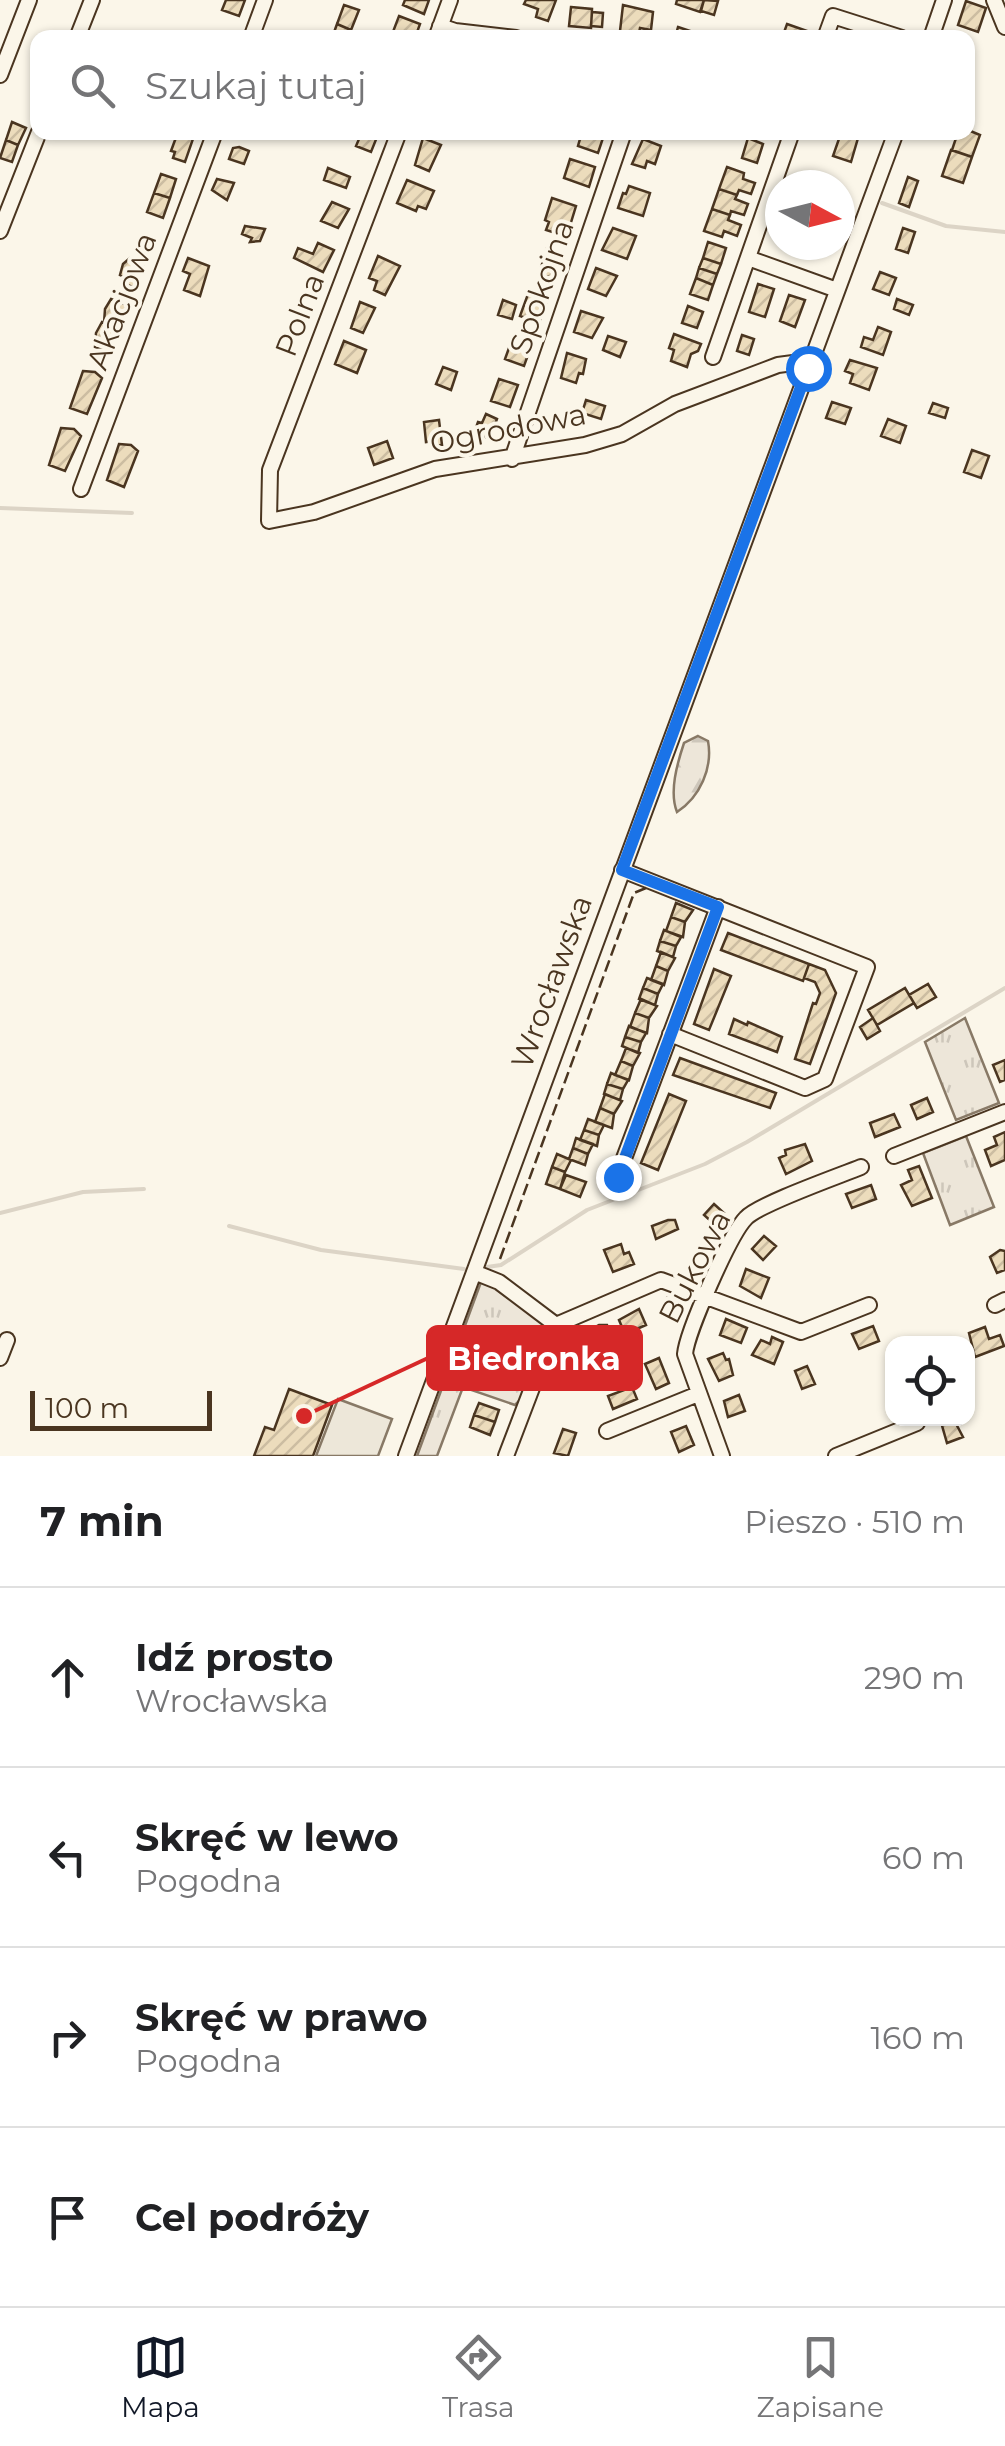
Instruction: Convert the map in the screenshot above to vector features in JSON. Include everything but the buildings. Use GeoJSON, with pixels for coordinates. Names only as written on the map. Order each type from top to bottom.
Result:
{"type":"FeatureCollection","features":[{"type":"Feature","properties":{"kind":"street"},"geometry":{"type":"LineString","coordinates":[[0,75],[29,0]]}},
{"type":"Feature","properties":{"kind":"street"},"geometry":{"type":"LineString","coordinates":[[79,30],[92,0]]}},
{"type":"Feature","properties":{"kind":"street"},"geometry":{"type":"LineString","coordinates":[[254,30],[265,0]]}},
{"type":"Feature","properties":{"kind":"street"},"geometry":{"type":"LineString","coordinates":[[439,30],[450,0]]}},
{"type":"Feature","properties":{"kind":"street"},"geometry":{"type":"LineString","coordinates":[[934,30],[944,0]]}},
{"type":"Feature","properties":{"kind":"street"},"geometry":{"type":"LineString","coordinates":[[994,0],[1005,28]]}},
{"type":"Feature","properties":{"kind":"street"},"geometry":{"type":"LineString","coordinates":[[828,30],[832,16],[877,30]]}},
{"type":"Feature","properties":{"kind":"street"},"geometry":{"type":"LineString","coordinates":[[0,231],[36,140]]}},
{"type":"Feature","properties":{"kind":"street","name":"Akacjowa"},"geometry":{"type":"LineString","coordinates":[[80,489],[212,140]]}},
{"type":"Feature","properties":{"kind":"street","name":"Polna"},"geometry":{"type":"LineString","coordinates":[[269,520],[270,470],[397,140]]}},
{"type":"Feature","properties":{"kind":"street","name":"Spokojna"},"geometry":{"type":"LineString","coordinates":[[512,459],[621,140]]}},
{"type":"Feature","properties":{"kind":"street"},"geometry":{"type":"LineString","coordinates":[[713,357],[789,140]]}},
{"type":"Feature","properties":{"kind":"street","name":"Wrocławska"},"geometry":{"type":"LineString","coordinates":[[406,1456],[893,140]]}},
{"type":"Feature","properties":{"kind":"street"},"geometry":{"type":"LineString","coordinates":[[748,258],[837,290]]}},
{"type":"Feature","properties":{"kind":"street","name":"Ogrodowa"},"geometry":{"type":"LineString","coordinates":[[269,520],[314,512],[436,469],[585,445],[622,434],[675,404],[778,365],[793,362],[808,368]]}},
{"type":"Feature","properties":{"kind":"street"},"geometry":{"type":"LineString","coordinates":[[622,870],[867,966],[825,1079],[805,1088],[670,1034]]}},
{"type":"Feature","properties":{"kind":"street"},"geometry":{"type":"LineString","coordinates":[[618,1177],[718,907]]}},
{"type":"Feature","properties":{"kind":"street"},"geometry":{"type":"LineString","coordinates":[[894,1156],[1005,1112]]}},
{"type":"Feature","properties":{"kind":"street","name":"Bukowa"},"geometry":{"type":"LineString","coordinates":[[722,1456],[684,1354],[706,1296],[746,1218],[861,1167]]}},
{"type":"Feature","properties":{"kind":"street"},"geometry":{"type":"LineString","coordinates":[[474,1272],[499,1282],[556,1325]]}},
{"type":"Feature","properties":{"kind":"street"},"geometry":{"type":"LineString","coordinates":[[506,1456],[556,1325],[661,1280],[802,1332],[869,1305]]}},
{"type":"Feature","properties":{"kind":"street"},"geometry":{"type":"LineString","coordinates":[[0,1358],[6,1340]]}},
{"type":"Feature","properties":{"kind":"street"},"geometry":{"type":"LineString","coordinates":[[607,1432],[698,1394]]}},
{"type":"Feature","properties":{"kind":"street"},"geometry":{"type":"LineString","coordinates":[[836,1456],[910,1426]]}},
{"type":"Feature","properties":{"kind":"green space"},"geometry":{"type":"Polygon","coordinates":[[[698,736],[708,741],[706,771],[698,790],[677,812],[674,787],[679,760],[684,743],[698,736]]]}},
{"type":"Feature","properties":{"kind":"green space"},"geometry":{"type":"Polygon","coordinates":[[[965,1018],[999,1103],[956,1120],[925,1042],[965,1018]]]}},
{"type":"Feature","properties":{"kind":"green space"},"geometry":{"type":"Polygon","coordinates":[[[966,1136],[994,1207],[950,1225],[923,1153],[966,1136]]]}},
{"type":"Feature","properties":{"kind":"green space"},"geometry":{"type":"Polygon","coordinates":[[[481,1282],[549,1325],[524,1396],[515,1405],[463,1387],[437,1456],[417,1456],[481,1282]]]}},
{"type":"Feature","properties":{"kind":"shaded area"},"geometry":{"type":"Polygon","coordinates":[[[338,1399],[392,1419],[378,1456],[316,1456],[338,1399]]]}},
{"type":"Feature","properties":{"kind":"waterway"},"geometry":{"type":"LineString","coordinates":[[882,203],[946,226],[1005,232]]}},
{"type":"Feature","properties":{"kind":"waterway"},"geometry":{"type":"LineString","coordinates":[[0,508],[132,513]]}},
{"type":"Feature","properties":{"kind":"waterway"},"geometry":{"type":"LineString","coordinates":[[487,1267],[501,1265],[587,1210],[705,1164],[747,1142],[1005,988]]}},
{"type":"Feature","properties":{"kind":"waterway"},"geometry":{"type":"LineString","coordinates":[[0,1213],[83,1192],[144,1189]]}},
{"type":"Feature","properties":{"kind":"waterway"},"geometry":{"type":"LineString","coordinates":[[229,1226],[321,1250],[464,1269]]}},
{"type":"Feature","properties":{"kind":"fence"},"geometry":{"type":"LineString","coordinates":[[500,1259],[634,893],[646,888]]}},
{"type":"Feature","properties":{"kind":"place","name":"Biedronka"},"geometry":{"type":"Point","coordinates":[304,1416]}},
{"type":"Feature","properties":{"kind":"route"},"geometry":{"type":"LineString","coordinates":[[618,1177],[718,907],[622,870],[808,368]]}}]}
